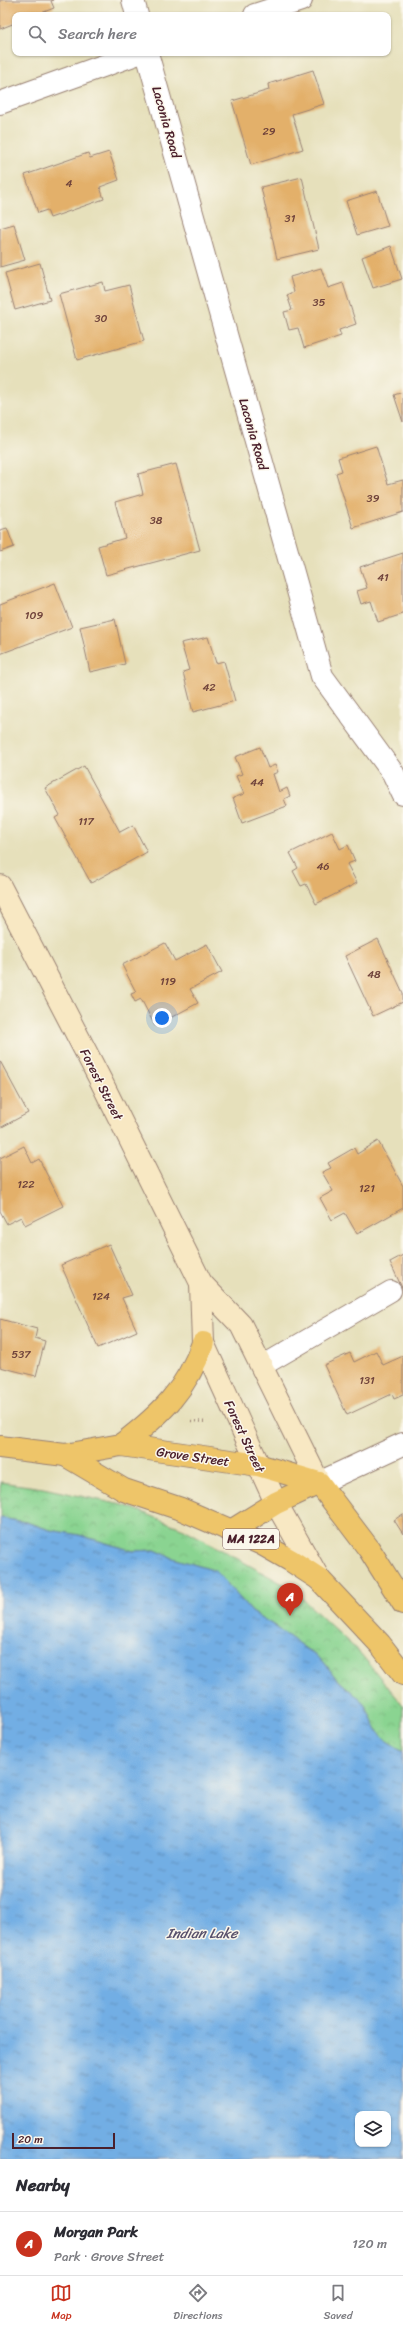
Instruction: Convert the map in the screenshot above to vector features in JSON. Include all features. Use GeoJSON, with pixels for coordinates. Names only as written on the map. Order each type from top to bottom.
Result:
{"type":"FeatureCollection","features":[{"type":"Feature","properties":{"kind":"main road","name":"Forest Street"},"geometry":{"type":"LineString","coordinates":[[0,886],[101,1080],[201,1283],[241,1325],[319,1483]]}},
{"type":"Feature","properties":{"kind":"main road","name":"Forest Street"},"geometry":{"type":"LineString","coordinates":[[201,1283],[203,1343],[276,1503],[318,1579]]}},
{"type":"Feature","properties":{"kind":"main road"},"geometry":{"type":"LineString","coordinates":[[121,1445],[170,1403],[196,1364],[203,1343]]}},
{"type":"Feature","properties":{"kind":"main road","name":"Grove Street"},"geometry":{"type":"LineString","coordinates":[[0,1447],[65,1455],[121,1445],[258,1465],[319,1483]]}},
{"type":"Feature","properties":{"kind":"main road","name":"Grove Street"},"geometry":{"type":"LineString","coordinates":[[65,1455],[124,1490],[181,1509],[262,1544],[318,1579],[380,1644],[403,1674]]}},
{"type":"Feature","properties":{"kind":"main road"},"geometry":{"type":"LineString","coordinates":[[319,1483],[369,1549],[403,1603]]}},
{"type":"Feature","properties":{"kind":"main road","name":"MA 122A"},"geometry":{"type":"LineString","coordinates":[[231,1531],[276,1503],[319,1483]]}},
{"type":"Feature","properties":{"kind":"street"},"geometry":{"type":"LineString","coordinates":[[133,0],[136,12]]}},
{"type":"Feature","properties":{"kind":"street"},"geometry":{"type":"LineString","coordinates":[[264,12],[301,0]]}},
{"type":"Feature","properties":{"kind":"street"},"geometry":{"type":"LineString","coordinates":[[0,103],[131,56]]}},
{"type":"Feature","properties":{"kind":"street","name":"Laconia Road"},"geometry":{"type":"LineString","coordinates":[[149,56],[322,676],[393,773],[403,794]]}},
{"type":"Feature","properties":{"kind":"street"},"geometry":{"type":"LineString","coordinates":[[319,1483],[403,1444]]}},
{"type":"Feature","properties":{"kind":"lane"},"geometry":{"type":"LineString","coordinates":[[262,1366],[391,1291]]}},
{"type":"Feature","properties":{"kind":"path"},"geometry":{"type":"LineString","coordinates":[[189,1421],[212,1423]]}},
{"type":"Feature","properties":{"kind":"green space"},"geometry":{"type":"Polygon","coordinates":[[[0,1482],[43,1488],[127,1506],[184,1529],[292,1589],[360,1653],[403,1705],[403,1751],[387,1741],[378,1732],[364,1703],[335,1677],[324,1662],[273,1625],[252,1612],[216,1571],[173,1558],[155,1550],[133,1551],[79,1535],[50,1530],[26,1522],[0,1518],[0,1482]]]}},
{"type":"Feature","properties":{"kind":"water","name":"Indian Lake"},"geometry":{"type":"Polygon","coordinates":[[[0,1518],[26,1522],[50,1530],[79,1535],[133,1551],[155,1550],[173,1558],[216,1571],[252,1612],[273,1625],[324,1662],[335,1677],[364,1703],[378,1732],[387,1741],[403,1751],[403,2159],[0,2159],[0,1518]]]}},
{"type":"Feature","properties":{"kind":"building"},"geometry":{"type":"Polygon","coordinates":[[[0,0],[54,0],[51,1],[54,8],[44,12],[12,12],[12,24],[0,29],[0,0]]]}},
{"type":"Feature","properties":{"kind":"building"},"geometry":{"type":"Polygon","coordinates":[[[313,70],[324,104],[292,114],[303,149],[251,165],[232,101],[269,90],[268,84],[313,70]]]}},
{"type":"Feature","properties":{"kind":"building"},"geometry":{"type":"Polygon","coordinates":[[[109,152],[119,180],[100,187],[104,199],[50,218],[47,210],[38,213],[25,175],[88,153],[90,158],[109,152]]]}},
{"type":"Feature","properties":{"kind":"building"},"geometry":{"type":"Polygon","coordinates":[[[302,177],[319,249],[277,259],[261,187],[302,177]]]}},
{"type":"Feature","properties":{"kind":"building"},"geometry":{"type":"Polygon","coordinates":[[[377,191],[388,226],[357,235],[346,201],[377,191]]]}},
{"type":"Feature","properties":{"kind":"building"},"geometry":{"type":"Polygon","coordinates":[[[14,224],[25,260],[0,267],[0,228],[14,224]]]}},
{"type":"Feature","properties":{"kind":"building"},"geometry":{"type":"Polygon","coordinates":[[[391,246],[402,279],[373,288],[362,257],[391,246]]]}},
{"type":"Feature","properties":{"kind":"building"},"geometry":{"type":"Polygon","coordinates":[[[40,263],[50,300],[15,310],[5,273],[40,263]]]}},
{"type":"Feature","properties":{"kind":"building"},"geometry":{"type":"Polygon","coordinates":[[[321,268],[328,288],[343,283],[356,324],[339,330],[341,336],[304,348],[298,328],[289,330],[284,312],[292,310],[287,295],[294,292],[290,277],[321,268]]]}},
{"type":"Feature","properties":{"kind":"building"},"geometry":{"type":"Polygon","coordinates":[[[103,282],[105,291],[129,285],[144,341],[77,360],[59,294],[103,282]]]}},
{"type":"Feature","properties":{"kind":"building"},"geometry":{"type":"Polygon","coordinates":[[[403,392],[403,422],[394,395],[403,392]]]}},
{"type":"Feature","properties":{"kind":"building"},"geometry":{"type":"Polygon","coordinates":[[[376,446],[388,484],[403,480],[403,512],[353,528],[336,473],[342,471],[338,458],[376,446]]]}},
{"type":"Feature","properties":{"kind":"building"},"geometry":{"type":"Polygon","coordinates":[[[176,464],[200,550],[106,575],[98,546],[125,538],[115,502],[143,494],[138,474],[176,464]]]}},
{"type":"Feature","properties":{"kind":"building"},"geometry":{"type":"Polygon","coordinates":[[[7,528],[14,547],[0,552],[0,530],[7,528]]]}},
{"type":"Feature","properties":{"kind":"building"},"geometry":{"type":"Polygon","coordinates":[[[403,553],[403,614],[378,622],[371,601],[361,604],[357,591],[367,588],[360,567],[403,553]]]}},
{"type":"Feature","properties":{"kind":"building"},"geometry":{"type":"Polygon","coordinates":[[[55,583],[72,627],[0,654],[0,604],[55,583]]]}},
{"type":"Feature","properties":{"kind":"building"},"geometry":{"type":"Polygon","coordinates":[[[115,619],[125,664],[90,672],[80,627],[115,619]]]}},
{"type":"Feature","properties":{"kind":"building"},"geometry":{"type":"Polygon","coordinates":[[[208,637],[216,663],[224,661],[235,701],[193,712],[183,672],[189,670],[181,643],[208,637]]]}},
{"type":"Feature","properties":{"kind":"building"},"geometry":{"type":"Polygon","coordinates":[[[260,747],[268,768],[275,765],[278,772],[273,774],[279,792],[287,788],[290,796],[284,799],[287,806],[242,823],[233,798],[244,794],[236,776],[242,774],[235,757],[260,747]]]}},
{"type":"Feature","properties":{"kind":"building"},"geometry":{"type":"Polygon","coordinates":[[[84,766],[120,832],[133,825],[147,852],[91,883],[55,818],[60,815],[45,788],[84,766]]]}},
{"type":"Feature","properties":{"kind":"building"},"geometry":{"type":"Polygon","coordinates":[[[332,832],[340,849],[348,845],[355,861],[347,864],[357,883],[316,904],[306,884],[301,886],[293,871],[298,868],[290,853],[332,832]]]}},
{"type":"Feature","properties":{"kind":"building"},"geometry":{"type":"Polygon","coordinates":[[[378,939],[403,993],[403,1002],[373,1016],[345,956],[378,939]]]}},
{"type":"Feature","properties":{"kind":"building"},"geometry":{"type":"Polygon","coordinates":[[[165,943],[175,961],[207,944],[222,972],[190,989],[198,1003],[155,1026],[141,999],[135,1002],[131,994],[136,992],[122,965],[165,943]]]}},
{"type":"Feature","properties":{"kind":"building"},"geometry":{"type":"Polygon","coordinates":[[[0,1061],[28,1113],[0,1128],[0,1061]]]}},
{"type":"Feature","properties":{"kind":"building"},"geometry":{"type":"Polygon","coordinates":[[[378,1141],[403,1186],[403,1208],[357,1234],[345,1213],[332,1220],[320,1198],[333,1191],[322,1172],[331,1168],[328,1163],[354,1148],[357,1154],[378,1141]]]}},
{"type":"Feature","properties":{"kind":"building"},"geometry":{"type":"Polygon","coordinates":[[[24,1146],[32,1163],[39,1159],[63,1206],[25,1225],[21,1217],[7,1224],[0,1211],[0,1158],[24,1146]]]}},
{"type":"Feature","properties":{"kind":"building"},"geometry":{"type":"Polygon","coordinates":[[[109,1244],[132,1295],[122,1298],[137,1331],[98,1348],[61,1265],[109,1244]]]}},
{"type":"Feature","properties":{"kind":"building"},"geometry":{"type":"Polygon","coordinates":[[[403,1255],[403,1290],[390,1262],[403,1255]]]}},
{"type":"Feature","properties":{"kind":"building"},"geometry":{"type":"Polygon","coordinates":[[[0,1319],[37,1329],[35,1338],[45,1341],[36,1376],[0,1367],[0,1319]]]}},
{"type":"Feature","properties":{"kind":"building"},"geometry":{"type":"Polygon","coordinates":[[[376,1351],[383,1365],[403,1356],[403,1395],[394,1399],[392,1394],[347,1415],[324,1365],[350,1353],[354,1362],[376,1351]]]}},
{"type":"Feature","properties":{"kind":"building"},"geometry":{"type":"Polygon","coordinates":[[[403,1514],[403,1534],[394,1520],[403,1514]]]}},
{"type":"Feature","properties":{"kind":"place","name":"Morgan Park"},"geometry":{"type":"Point","coordinates":[290,1616]}}]}
